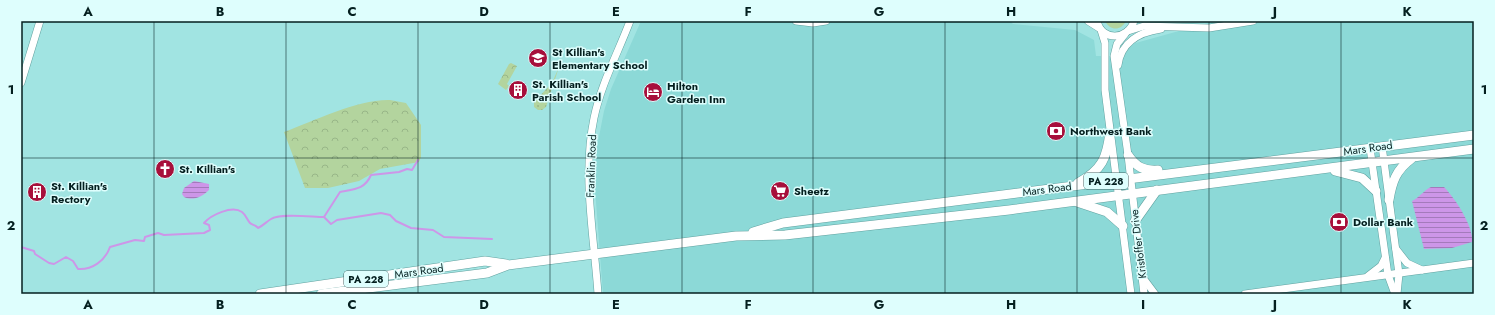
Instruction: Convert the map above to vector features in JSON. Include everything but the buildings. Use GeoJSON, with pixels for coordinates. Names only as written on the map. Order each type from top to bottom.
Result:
{"type":"FeatureCollection","features":[{"type":"Feature","properties":{"kind":"main road"},"geometry":{"type":"LineString","coordinates":[[1073,186],[1090,176],[1100,166],[1107,154],[1110,132]]}},
{"type":"Feature","properties":{"kind":"main road","name":"Mars Road"},"geometry":{"type":"LineString","coordinates":[[740,235],[783,223],[1474,135]]}},
{"type":"Feature","properties":{"kind":"main road","name":"Mars Road"},"geometry":{"type":"LineString","coordinates":[[321,294],[487,273],[508,265],[594,253],[740,235],[785,235],[1074,201],[1326,170],[1474,149]]}},
{"type":"Feature","properties":{"kind":"main road"},"geometry":{"type":"LineString","coordinates":[[1128,155],[1135,165],[1151,170],[1198,165],[1249,164]]}},
{"type":"Feature","properties":{"kind":"main road"},"geometry":{"type":"LineString","coordinates":[[1389,200],[1391,185],[1396,173],[1401,166],[1414,157]]}},
{"type":"Feature","properties":{"kind":"main road"},"geometry":{"type":"LineString","coordinates":[[1326,170],[1362,178],[1376,192]]}},
{"type":"Feature","properties":{"kind":"main road"},"geometry":{"type":"LineString","coordinates":[[1135,221],[1157,190]]}},
{"type":"Feature","properties":{"kind":"main road"},"geometry":{"type":"LineString","coordinates":[[1074,201],[1107,212],[1123,226]]}},
{"type":"Feature","properties":{"kind":"main road","name":"Mars Road"},"geometry":{"type":"LineString","coordinates":[[260,294],[485,262],[508,265]]}},
{"type":"Feature","properties":{"kind":"street"},"geometry":{"type":"LineString","coordinates":[[21,83],[40,21]]}},
{"type":"Feature","properties":{"kind":"street","name":"Franklin Road"},"geometry":{"type":"LineString","coordinates":[[598,294],[589,191],[590,143],[594,117],[606,77],[630,21]]}},
{"type":"Feature","properties":{"kind":"street"},"geometry":{"type":"LineString","coordinates":[[796,21],[813,23],[826,21]]}},
{"type":"Feature","properties":{"kind":"street"},"geometry":{"type":"LineString","coordinates":[[1088,21],[1099,26],[1107,35],[1115,37],[1144,26],[1209,28],[1253,21]]}},
{"type":"Feature","properties":{"kind":"street","name":"Kristoffer Drive"},"geometry":{"type":"LineString","coordinates":[[1134,21],[1127,33],[1117,44],[1114,52],[1128,155],[1144,294]]}},
{"type":"Feature","properties":{"kind":"street"},"geometry":{"type":"LineString","coordinates":[[1157,21],[1176,27]]}},
{"type":"Feature","properties":{"kind":"street","name":"Kristoffer Drive"},"geometry":{"type":"LineString","coordinates":[[1099,26],[1105,43],[1105,90],[1131,290]]}},
{"type":"Feature","properties":{"kind":"street"},"geometry":{"type":"LineString","coordinates":[[1117,71],[1120,54],[1129,41],[1158,29],[1176,27]]}},
{"type":"Feature","properties":{"kind":"street"},"geometry":{"type":"LineString","coordinates":[[1382,146],[1399,274],[1396,294]]}},
{"type":"Feature","properties":{"kind":"street"},"geometry":{"type":"LineString","coordinates":[[1370,148],[1388,275],[1396,294]]}},
{"type":"Feature","properties":{"kind":"street"},"geometry":{"type":"LineString","coordinates":[[1395,247],[1407,263],[1418,269],[1424,270]]}},
{"type":"Feature","properties":{"kind":"street"},"geometry":{"type":"LineString","coordinates":[[1364,278],[1378,270],[1385,258]]}},
{"type":"Feature","properties":{"kind":"street"},"geometry":{"type":"LineString","coordinates":[[1245,294],[1474,263]]}},
{"type":"Feature","properties":{"kind":"street"},"geometry":{"type":"LineString","coordinates":[[1142,276],[1155,294]]}},
{"type":"Feature","properties":{"kind":"street"},"geometry":{"type":"LineString","coordinates":[[1127,294],[1131,290]]}},
{"type":"Feature","properties":{"kind":"shaded area"},"geometry":{"type":"Polygon","coordinates":[[[641,21],[1010,21],[1013,24],[1075,30],[1094,40],[1096,56],[1122,56],[1132,44],[1215,21],[1474,21],[1474,294],[603,294],[595,189],[596,152],[604,111],[611,89],[641,21]]]}},
{"type":"Feature","properties":{"kind":"shaded area"},"geometry":{"type":"Polygon","coordinates":[[[194,181],[209,184],[209,190],[197,198],[191,199],[184,197],[182,194],[184,188],[194,181]]]}},
{"type":"Feature","properties":{"kind":"shaded area"},"geometry":{"type":"Polygon","coordinates":[[[1431,187],[1444,187],[1453,198],[1467,221],[1472,236],[1472,242],[1452,248],[1424,249],[1412,201],[1431,187]]]}},
{"type":"Feature","properties":{"kind":"green space"},"geometry":{"type":"Polygon","coordinates":[[[1105,21],[1126,21],[1121,27],[1113,28],[1110,27],[1105,21]]]}},
{"type":"Feature","properties":{"kind":"green space"},"geometry":{"type":"Polygon","coordinates":[[[511,63],[517,66],[507,84],[509,86],[506,90],[498,84],[511,63]]]}},
{"type":"Feature","properties":{"kind":"green space"},"geometry":{"type":"Polygon","coordinates":[[[559,67],[546,107],[542,110],[538,110],[534,107],[534,102],[552,83],[559,67]]]}},
{"type":"Feature","properties":{"kind":"green space"},"geometry":{"type":"Polygon","coordinates":[[[390,100],[406,103],[421,125],[421,157],[419,162],[380,169],[359,181],[328,188],[305,188],[284,132],[350,107],[364,103],[390,100]]]}},
{"type":"Feature","properties":{"kind":"waterway"},"geometry":{"type":"LineString","coordinates":[[21,247],[34,251],[35,254],[49,263],[54,264],[66,257],[73,261],[78,269],[83,269],[97,264],[105,256],[110,247],[135,240],[144,241],[145,237],[158,233],[164,235],[204,233],[210,230],[209,225],[204,223],[216,214],[227,210],[238,210],[242,212],[250,223],[258,228],[275,217],[324,217],[340,192],[363,186],[369,180],[371,175],[399,172],[407,169],[412,170],[418,160]]}},
{"type":"Feature","properties":{"kind":"waterway"},"geometry":{"type":"LineString","coordinates":[[324,217],[331,224],[337,220],[381,213],[390,215],[396,221],[411,228],[433,230],[444,237],[492,239]]}},
{"type":"Feature","properties":{"kind":"place","name":"St Killian's Elementary School"},"geometry":{"type":"Point","coordinates":[538,58]}},
{"type":"Feature","properties":{"kind":"place","name":"St. Killian's Parish School"},"geometry":{"type":"Point","coordinates":[518,90]}},
{"type":"Feature","properties":{"kind":"place","name":"Hilton Garden Inn"},"geometry":{"type":"Point","coordinates":[653,92]}},
{"type":"Feature","properties":{"kind":"place","name":"Northwest Bank"},"geometry":{"type":"Point","coordinates":[1056,131]}},
{"type":"Feature","properties":{"kind":"place","name":"St. Killian's"},"geometry":{"type":"Point","coordinates":[165,169]}},
{"type":"Feature","properties":{"kind":"place","name":"Sheetz"},"geometry":{"type":"Point","coordinates":[780,191]}},
{"type":"Feature","properties":{"kind":"place","name":"St. Killian's Rectory"},"geometry":{"type":"Point","coordinates":[37,192]}},
{"type":"Feature","properties":{"kind":"place","name":"Dollar Bank"},"geometry":{"type":"Point","coordinates":[1339,222]}}]}
